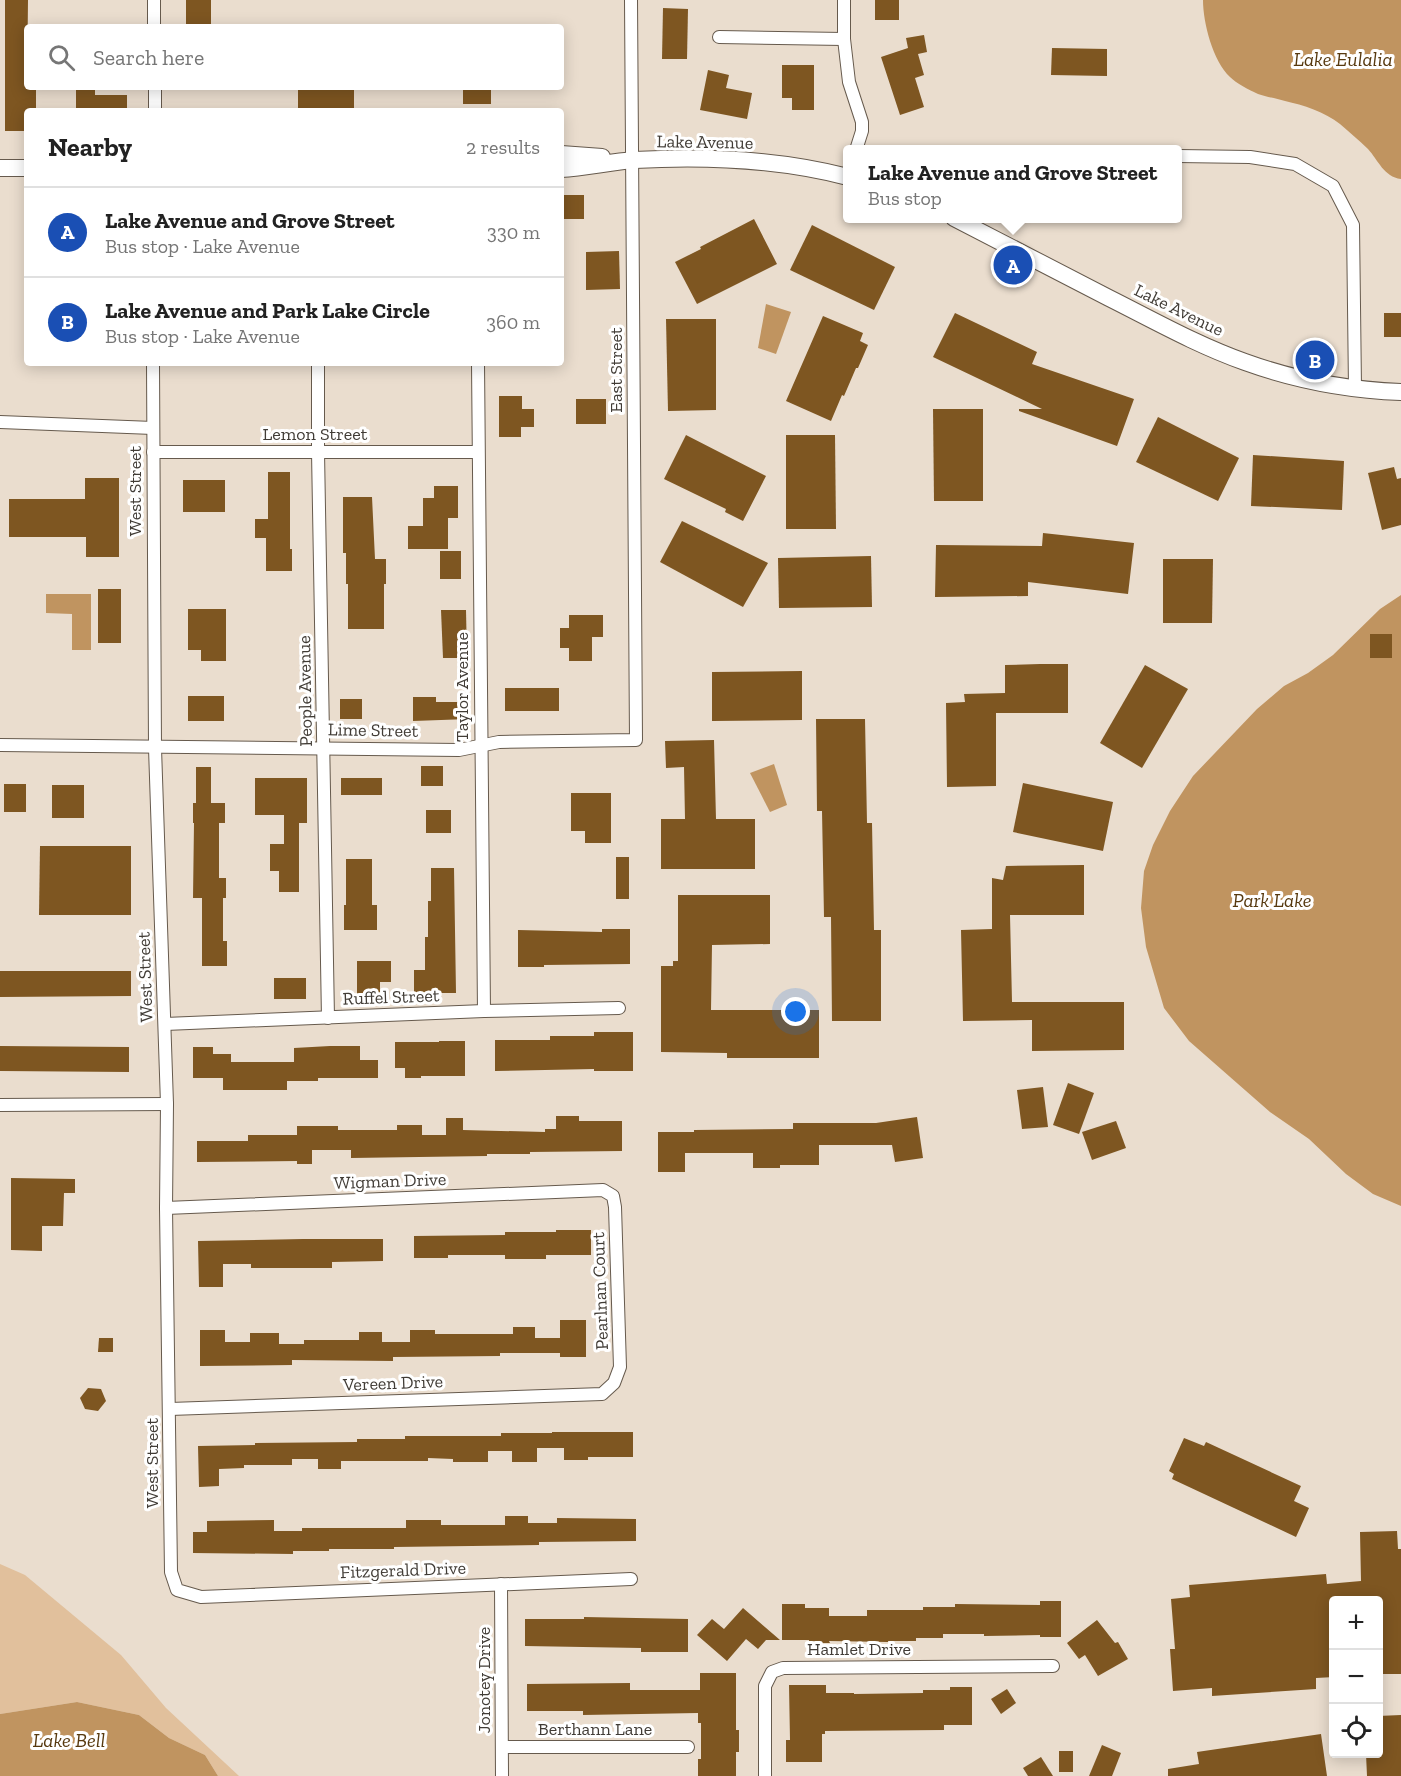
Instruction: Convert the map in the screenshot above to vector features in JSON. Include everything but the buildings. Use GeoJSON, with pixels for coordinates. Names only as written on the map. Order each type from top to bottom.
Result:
{"type":"FeatureCollection","features":[{"type":"Feature","properties":{"kind":"main road"},"geometry":{"type":"LineString","coordinates":[[564,154],[633,160]]}},
{"type":"Feature","properties":{"kind":"main road"},"geometry":{"type":"LineString","coordinates":[[564,169],[633,160]]}},
{"type":"Feature","properties":{"kind":"main road","name":"Lake Avenue"},"geometry":{"type":"LineString","coordinates":[[633,160],[741,160],[843,174]]}},
{"type":"Feature","properties":{"kind":"main road"},"geometry":{"type":"LineString","coordinates":[[0,168],[24,168]]}},
{"type":"Feature","properties":{"kind":"main road","name":"Lake Avenue"},"geometry":{"type":"LineString","coordinates":[[962,223],[1224,354],[1285,375],[1354,388],[1401,392]]}},
{"type":"Feature","properties":{"kind":"street"},"geometry":{"type":"LineString","coordinates":[[154,0],[154,24]]}},
{"type":"Feature","properties":{"kind":"street","name":"East Street"},"geometry":{"type":"LineString","coordinates":[[631,0],[636,741]]}},
{"type":"Feature","properties":{"kind":"street"},"geometry":{"type":"LineString","coordinates":[[844,0],[844,39],[849,82],[862,122],[862,131],[857,145]]}},
{"type":"Feature","properties":{"kind":"street"},"geometry":{"type":"LineString","coordinates":[[719,37],[844,39]]}},
{"type":"Feature","properties":{"kind":"street"},"geometry":{"type":"LineString","coordinates":[[155,90],[155,108]]}},
{"type":"Feature","properties":{"kind":"street"},"geometry":{"type":"LineString","coordinates":[[1182,156],[1250,157],[1295,164],[1333,186],[1353,225],[1354,388]]}},
{"type":"Feature","properties":{"kind":"street","name":"West Street"},"geometry":{"type":"LineString","coordinates":[[153,366],[155,748],[167,1104],[166,1208],[171,1572],[177,1590]]}},
{"type":"Feature","properties":{"kind":"street","name":"People Avenue"},"geometry":{"type":"LineString","coordinates":[[318,366],[328,1018]]}},
{"type":"Feature","properties":{"kind":"street","name":"Taylor Avenue"},"geometry":{"type":"LineString","coordinates":[[478,366],[484,1011]]}},
{"type":"Feature","properties":{"kind":"street"},"geometry":{"type":"LineString","coordinates":[[0,422],[153,428]]}},
{"type":"Feature","properties":{"kind":"street","name":"Lemon Street"},"geometry":{"type":"LineString","coordinates":[[153,452],[478,452]]}},
{"type":"Feature","properties":{"kind":"street","name":"Lime Street"},"geometry":{"type":"LineString","coordinates":[[0,745],[459,750],[499,742],[636,741]]}},
{"type":"Feature","properties":{"kind":"street","name":"Ruffel Street"},"geometry":{"type":"LineString","coordinates":[[165,1024],[619,1008]]}},
{"type":"Feature","properties":{"kind":"street"},"geometry":{"type":"LineString","coordinates":[[0,1105],[167,1104]]}},
{"type":"Feature","properties":{"kind":"street","name":"Wigman Drive"},"geometry":{"type":"LineString","coordinates":[[166,1208],[603,1190],[613,1196]]}},
{"type":"Feature","properties":{"kind":"street","name":"Pearlnan Court"},"geometry":{"type":"LineString","coordinates":[[613,1196],[620,1367],[614,1383]]}},
{"type":"Feature","properties":{"kind":"street","name":"Vereen Drive"},"geometry":{"type":"LineString","coordinates":[[170,1408],[602,1395],[614,1383]]}},
{"type":"Feature","properties":{"kind":"street","name":"Fitzgerald Drive"},"geometry":{"type":"LineString","coordinates":[[177,1590],[201,1597],[631,1579]]}},
{"type":"Feature","properties":{"kind":"street","name":"Jonotey Drive"},"geometry":{"type":"LineString","coordinates":[[501,1584],[502,1776]]}},
{"type":"Feature","properties":{"kind":"street","name":"Hamlet Drive"},"geometry":{"type":"LineString","coordinates":[[765,1776],[765,1686],[772,1672],[783,1668],[1053,1666]]}},
{"type":"Feature","properties":{"kind":"street","name":"Berthann Lane"},"geometry":{"type":"LineString","coordinates":[[502,1747],[688,1747]]}},
{"type":"Feature","properties":{"kind":"shaded area"},"geometry":{"type":"Polygon","coordinates":[[[0,1564],[25,1575],[121,1655],[166,1708],[239,1776],[218,1776],[205,1755],[169,1738],[139,1715],[77,1702],[0,1714],[0,1564]]]}},
{"type":"Feature","properties":{"kind":"water","name":"Lake Eulalia"},"geometry":{"type":"Polygon","coordinates":[[[1203,0],[1401,0],[1401,179],[1386,172],[1368,149],[1334,120],[1306,107],[1258,94],[1230,77],[1214,52],[1210,41],[1203,0]]]}},
{"type":"Feature","properties":{"kind":"water"},"geometry":{"type":"Polygon","coordinates":[[[766,304],[791,312],[776,354],[758,348],[766,304]]]}},
{"type":"Feature","properties":{"kind":"water"},"geometry":{"type":"Polygon","coordinates":[[[46,594],[91,594],[91,650],[72,650],[72,614],[46,613],[46,594]]]}},
{"type":"Feature","properties":{"kind":"water","name":"Park Lake"},"geometry":{"type":"Polygon","coordinates":[[[1401,595],[1401,1206],[1373,1194],[1346,1174],[1309,1139],[1270,1112],[1189,1041],[1164,1008],[1146,947],[1141,908],[1144,871],[1153,845],[1170,811],[1193,776],[1257,709],[1284,686],[1308,673],[1333,655],[1380,609],[1401,595]]]}},
{"type":"Feature","properties":{"kind":"water"},"geometry":{"type":"Polygon","coordinates":[[[774,764],[787,805],[770,812],[750,773],[774,764]]]}},
{"type":"Feature","properties":{"kind":"water","name":"Lake Bell"},"geometry":{"type":"Polygon","coordinates":[[[77,1702],[139,1715],[169,1738],[205,1755],[218,1776],[0,1776],[0,1714],[77,1702]]]}},
{"type":"Feature","properties":{"kind":"place","name":"Lake Avenue and Grove Street"},"geometry":{"type":"Point","coordinates":[1013,265]}},
{"type":"Feature","properties":{"kind":"place","name":"Lake Avenue and Park Lake Circle"},"geometry":{"type":"Point","coordinates":[1315,360]}}]}
